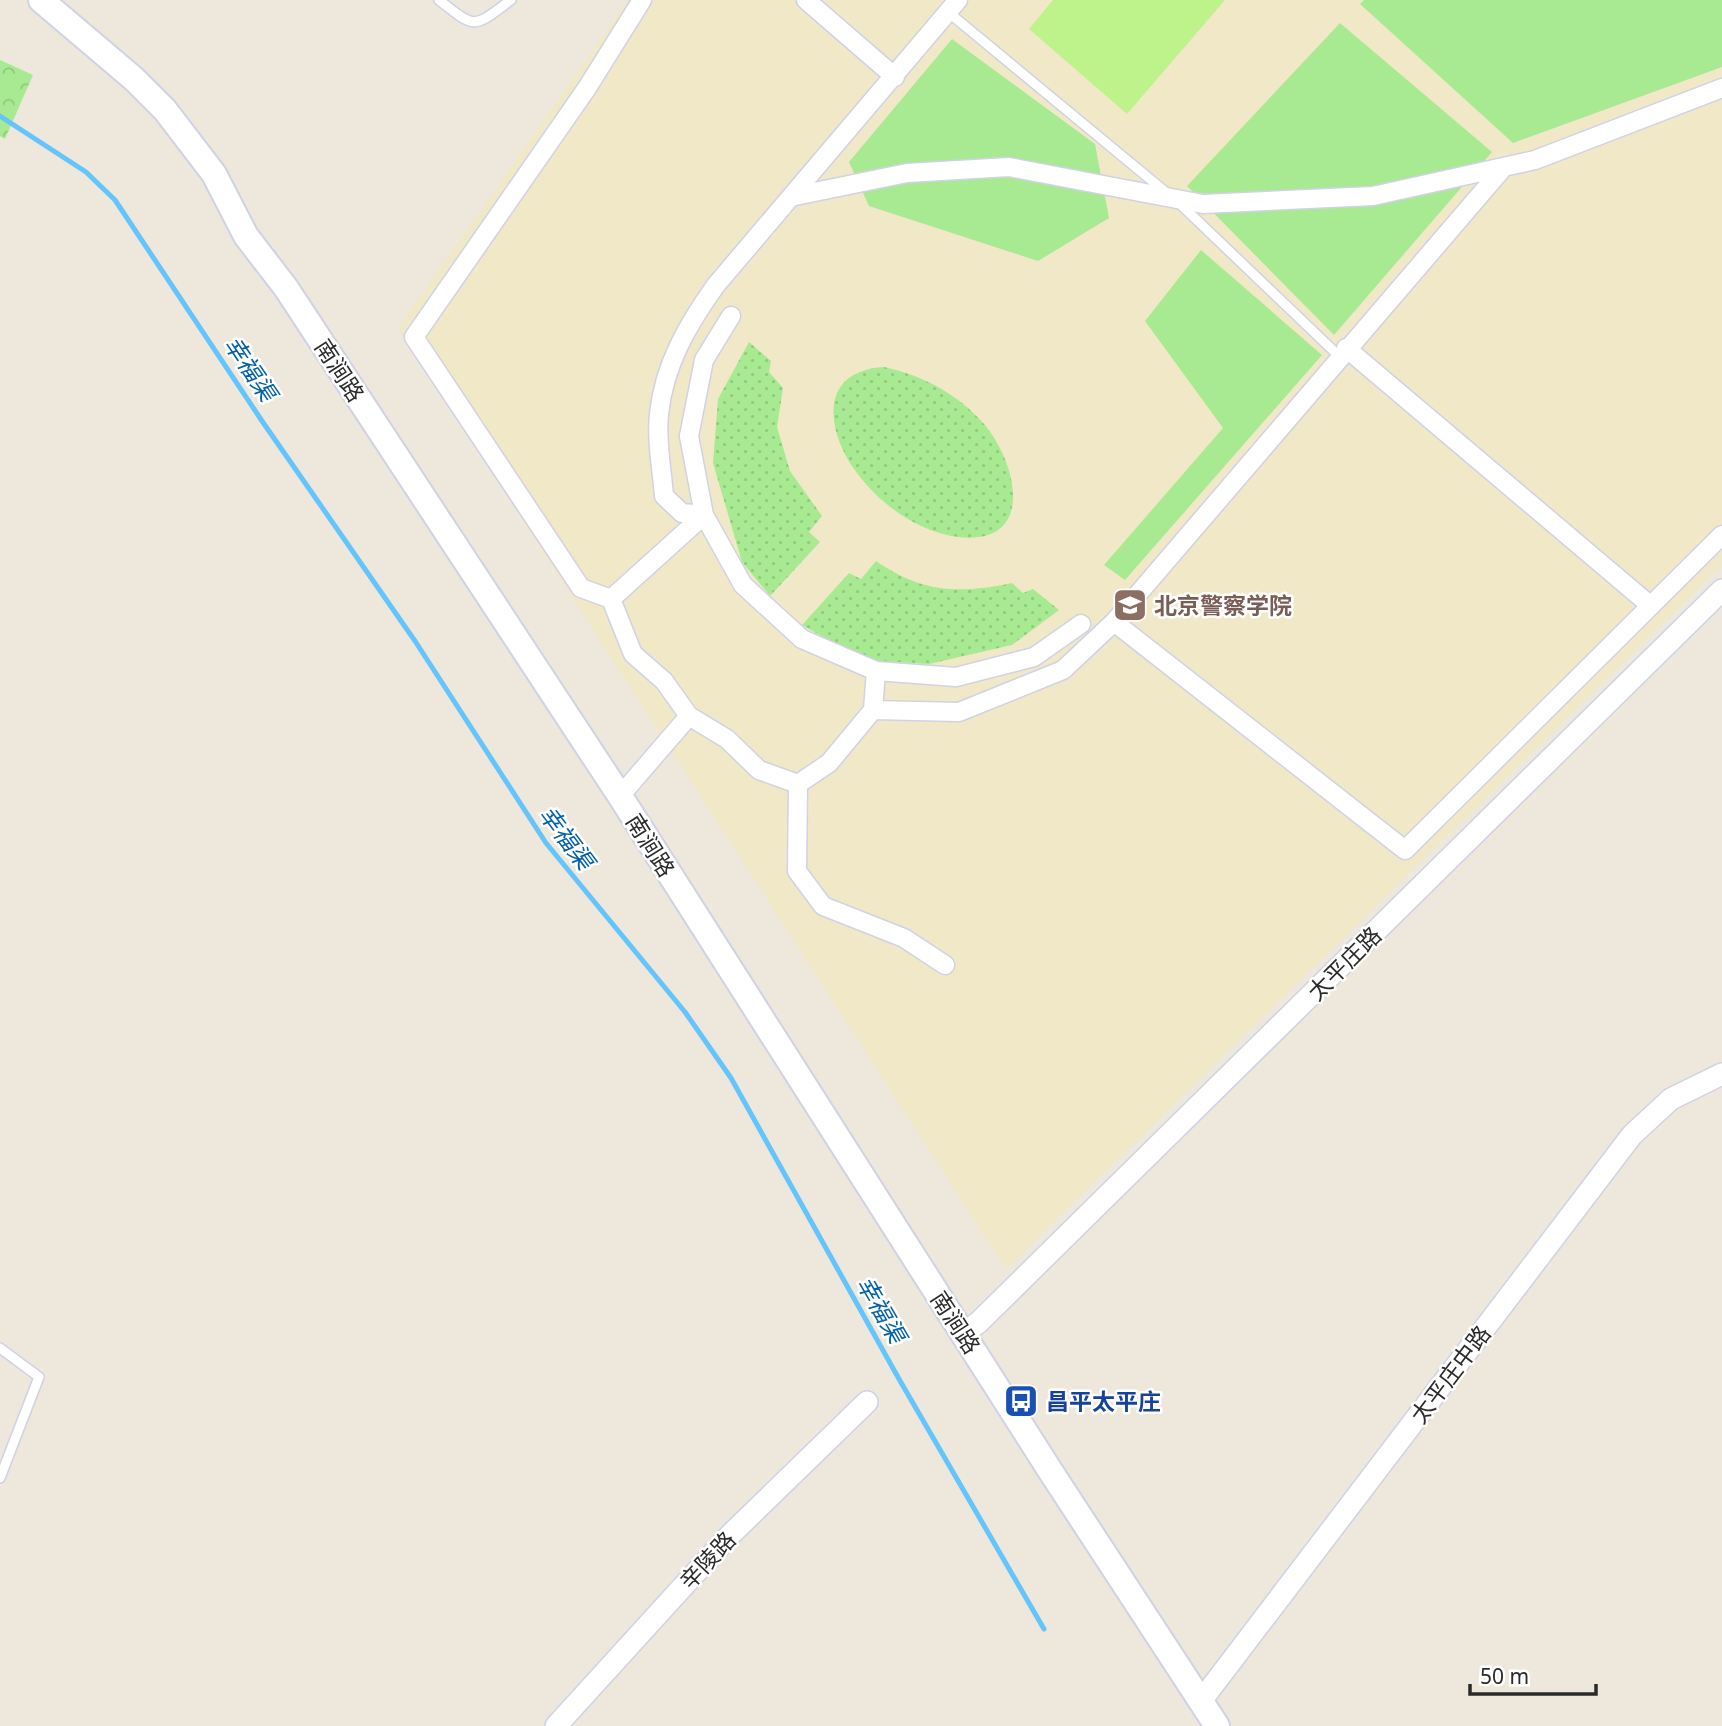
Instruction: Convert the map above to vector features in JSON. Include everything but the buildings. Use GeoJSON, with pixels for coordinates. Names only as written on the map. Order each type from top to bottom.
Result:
{"type":"FeatureCollection","features":[{"type":"Feature","properties":{"kind":"main road","name":"南涧路"},"geometry":{"type":"LineString","coordinates":[[41,0],[158,102],[214,174],[246,236],[286,288],[620,796],[1217,1726]]}},
{"type":"Feature","properties":{"kind":"street"},"geometry":{"type":"LineString","coordinates":[[642,0],[587,88],[414,337],[581,588],[611,599],[634,653],[664,681],[689,716],[727,738],[759,770],[798,784]]}},
{"type":"Feature","properties":{"kind":"street"},"geometry":{"type":"LineString","coordinates":[[806,0],[895,77]]}},
{"type":"Feature","properties":{"kind":"street"},"geometry":{"type":"LineString","coordinates":[[704,515],[682,513],[664,496],[659,415],[669,370],[686,327],[716,285],[795,196],[953,6]]}},
{"type":"Feature","properties":{"kind":"street"},"geometry":{"type":"LineString","coordinates":[[795,196],[907,173],[1010,167],[1203,204],[1373,197],[1535,160],[1722,88]]}},
{"type":"Feature","properties":{"kind":"street"},"geometry":{"type":"LineString","coordinates":[[873,710],[959,712],[1063,670],[1114,622],[1504,167]]}},
{"type":"Feature","properties":{"kind":"street"},"geometry":{"type":"LineString","coordinates":[[731,316],[704,360],[689,436],[704,515],[743,585],[802,639],[876,671],[956,677],[1034,657],[1081,624]]}},
{"type":"Feature","properties":{"kind":"street"},"geometry":{"type":"LineString","coordinates":[[1343,352],[1651,606]]}},
{"type":"Feature","properties":{"kind":"street"},"geometry":{"type":"LineString","coordinates":[[611,599],[704,515]]}},
{"type":"Feature","properties":{"kind":"street"},"geometry":{"type":"LineString","coordinates":[[1114,622],[1405,850],[1722,535]]}},
{"type":"Feature","properties":{"kind":"street","name":"太平庄路"},"geometry":{"type":"LineString","coordinates":[[963,1334],[979,1322],[1722,590]]}},
{"type":"Feature","properties":{"kind":"street"},"geometry":{"type":"LineString","coordinates":[[798,784],[829,763],[873,710],[876,671]]}},
{"type":"Feature","properties":{"kind":"street"},"geometry":{"type":"LineString","coordinates":[[620,796],[689,716]]}},
{"type":"Feature","properties":{"kind":"street"},"geometry":{"type":"LineString","coordinates":[[798,784],[797,871],[823,906],[904,938],[945,965]]}},
{"type":"Feature","properties":{"kind":"street","name":"太平庄中路"},"geometry":{"type":"LineString","coordinates":[[1201,1701],[1632,1135],[1671,1099],[1722,1074]]}},
{"type":"Feature","properties":{"kind":"street","name":"辛陵路"},"geometry":{"type":"LineString","coordinates":[[556,1726],[729,1536],[867,1402]]}},
{"type":"Feature","properties":{"kind":"lane"},"geometry":{"type":"LineString","coordinates":[[439,0],[468,23],[480,23],[512,0]]}},
{"type":"Feature","properties":{"kind":"lane"},"geometry":{"type":"LineString","coordinates":[[953,6],[1174,199],[1343,352]]}},
{"type":"Feature","properties":{"kind":"lane"},"geometry":{"type":"LineString","coordinates":[[0,1348],[39,1377],[0,1478]]}},
{"type":"Feature","properties":{"kind":"shaded area","name":"北京警察学院"},"geometry":{"type":"Polygon","coordinates":[[[628,0],[1722,0],[1722,565],[1006,1269],[398,328],[628,0]]]}},
{"type":"Feature","properties":{"kind":"green space"},"geometry":{"type":"Polygon","coordinates":[[[1053,0],[1225,0],[1127,114],[1029,29],[1053,0]]]}},
{"type":"Feature","properties":{"kind":"green space"},"geometry":{"type":"Polygon","coordinates":[[[1364,0],[1722,0],[1722,67],[1513,143],[1360,4],[1364,0]]]}},
{"type":"Feature","properties":{"kind":"green space"},"geometry":{"type":"Polygon","coordinates":[[[1340,23],[1492,152],[1334,335],[1187,186],[1340,23]]]}},
{"type":"Feature","properties":{"kind":"green space"},"geometry":{"type":"Polygon","coordinates":[[[952,39],[1095,144],[1109,218],[1038,261],[869,206],[849,162],[952,39]]]}},
{"type":"Feature","properties":{"kind":"green space"},"geometry":{"type":"Polygon","coordinates":[[[0,60],[33,75],[5,139],[0,136],[0,60]]]}},
{"type":"Feature","properties":{"kind":"green space"},"geometry":{"type":"Polygon","coordinates":[[[1201,250],[1322,355],[1125,580],[1104,565],[1223,428],[1145,321],[1201,250]]]}},
{"type":"Feature","properties":{"kind":"green space"},"geometry":{"type":"Polygon","coordinates":[[[749,342],[771,361],[769,372],[783,388],[777,427],[790,471],[822,516],[809,532],[820,542],[770,596],[742,562],[713,463],[718,399],[749,342]]]}},
{"type":"Feature","properties":{"kind":"green space"},"geometry":{"type":"Polygon","coordinates":[[[884,367],[939,387],[974,413],[984,424],[996,441],[1011,480],[1013,499],[1009,516],[1000,529],[983,536],[958,537],[929,529],[889,506],[857,473],[839,440],[834,422],[834,406],[838,391],[847,379],[862,371],[884,367]]]}},
{"type":"Feature","properties":{"kind":"green space"},"geometry":{"type":"Polygon","coordinates":[[[876,561],[909,579],[941,588],[975,589],[1012,583],[1023,593],[1033,589],[1059,610],[1012,645],[929,664],[879,661],[839,646],[802,625],[849,573],[861,579],[876,561]]]}},
{"type":"Feature","properties":{"kind":"waterway","name":"幸福渠"},"geometry":{"type":"LineString","coordinates":[[0,116],[86,172],[115,200],[262,421],[415,641],[546,843],[685,1012],[731,1078],[899,1379],[1044,1629]]}},
{"type":"Feature","properties":{"kind":"place","name":"北京警察学院"},"geometry":{"type":"Point","coordinates":[1130,605]}},
{"type":"Feature","properties":{"kind":"place","name":"昌平太平庄"},"geometry":{"type":"Point","coordinates":[1021,1401]}}]}
